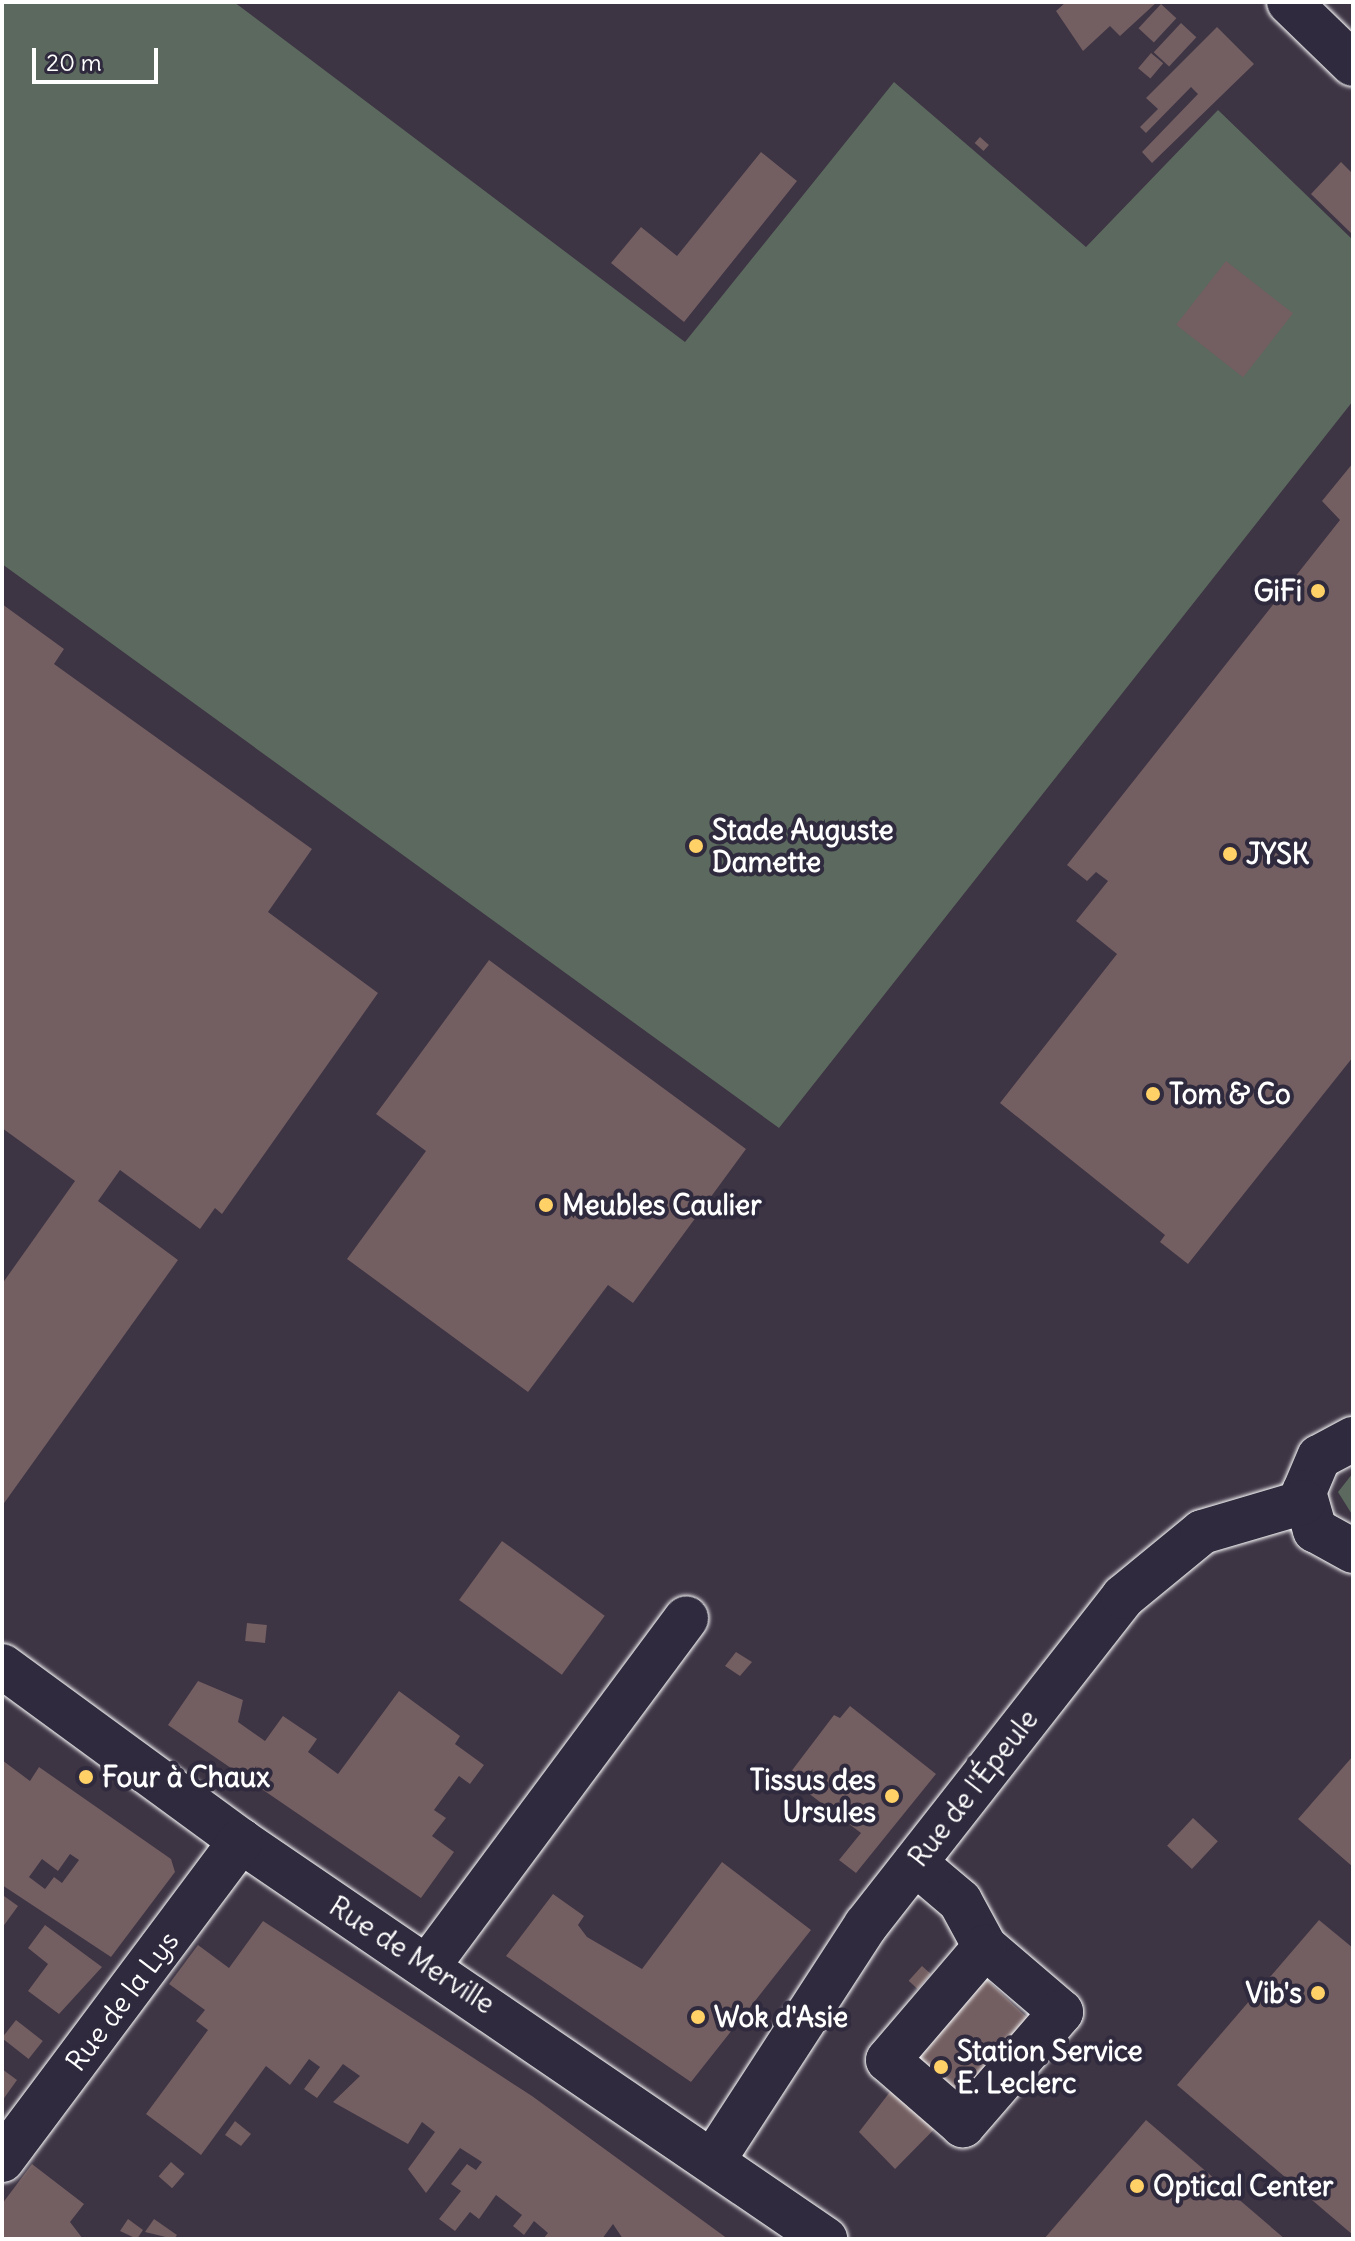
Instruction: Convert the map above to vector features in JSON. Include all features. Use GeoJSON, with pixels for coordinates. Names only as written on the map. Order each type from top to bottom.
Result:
{"type":"FeatureCollection","features":[{"type":"Feature","properties":{"kind":"street"},"geometry":{"type":"LineString","coordinates":[[1289,2],[1353,64]]}},
{"type":"Feature","properties":{"kind":"street"},"geometry":{"type":"LineString","coordinates":[[1353,1439],[1319,1457],[1304,1502],[1322,1537],[1353,1551]]}},
{"type":"Feature","properties":{"kind":"street","name":"Rue de l'Épeule"},"geometry":{"type":"LineString","coordinates":[[714,2159],[842,1957],[1156,1563],[1226,1522],[1304,1502]]}},
{"type":"Feature","properties":{"kind":"street"},"geometry":{"type":"LineString","coordinates":[[428,1966],[686,1618]]}},
{"type":"Feature","properties":{"kind":"street","name":"Rue de Merville"},"geometry":{"type":"LineString","coordinates":[[2,1666],[241,1841],[714,2159],[825,2239]]}},
{"type":"Feature","properties":{"kind":"street","name":"Rue de la Lys"},"geometry":{"type":"LineString","coordinates":[[2,2160],[241,1841]]}},
{"type":"Feature","properties":{"kind":"street"},"geometry":{"type":"LineString","coordinates":[[915,1863],[960,1901],[985,1947]]}},
{"type":"Feature","properties":{"kind":"green space","name":"Stade Auguste Damette"},"geometry":{"type":"Polygon","coordinates":[[[2,2],[234,2],[685,342],[894,82],[1086,247],[1218,110],[1353,240],[1353,401],[779,1128],[2,564],[2,2]]]}},
{"type":"Feature","properties":{"kind":"green space"},"geometry":{"type":"Polygon","coordinates":[[[1353,1473],[1353,1516],[1338,1492],[1353,1473]]]}},
{"type":"Feature","properties":{"kind":"building"},"geometry":{"type":"Polygon","coordinates":[[[1066,2],[1157,2],[1120,36],[1110,26],[1083,51],[1056,11],[1066,2]]]}},
{"type":"Feature","properties":{"kind":"building"},"geometry":{"type":"Polygon","coordinates":[[[1161,4],[1176,18],[1154,42],[1138,28],[1161,4]]]}},
{"type":"Feature","properties":{"kind":"building"},"geometry":{"type":"Polygon","coordinates":[[[1181,23],[1196,37],[1169,67],[1154,52],[1181,23]]]}},
{"type":"Feature","properties":{"kind":"building"},"geometry":{"type":"Polygon","coordinates":[[[1217,27],[1254,64],[1152,163],[1142,152],[1198,94],[1191,87],[1146,133],[1140,127],[1158,109],[1146,98],[1217,27]]]}},
{"type":"Feature","properties":{"kind":"building"},"geometry":{"type":"Polygon","coordinates":[[[1151,53],[1163,63],[1150,79],[1138,68],[1151,53]]]}},
{"type":"Feature","properties":{"kind":"building"},"geometry":{"type":"Polygon","coordinates":[[[980,137],[989,145],[984,151],[975,143],[980,137]]]}},
{"type":"Feature","properties":{"kind":"building"},"geometry":{"type":"Polygon","coordinates":[[[761,152],[797,181],[684,322],[611,263],[641,227],[677,256],[761,152]]]}},
{"type":"Feature","properties":{"kind":"building"},"geometry":{"type":"Polygon","coordinates":[[[1341,162],[1353,174],[1353,235],[1311,194],[1341,162]]]}},
{"type":"Feature","properties":{"kind":"building"},"geometry":{"type":"Polygon","coordinates":[[[1226,261],[1293,313],[1243,377],[1176,325],[1226,261]]]}},
{"type":"Feature","properties":{"kind":"building"},"geometry":{"type":"Polygon","coordinates":[[[1353,463],[1353,1057],[1188,1264],[1160,1242],[1165,1235],[1000,1103],[1117,954],[1076,921],[1108,881],[1096,872],[1087,881],[1067,865],[1340,520],[1322,501],[1353,463]]]}},
{"type":"Feature","properties":{"kind":"building"},"geometry":{"type":"Polygon","coordinates":[[[2,604],[64,649],[54,664],[312,849],[268,912],[378,993],[222,1214],[215,1208],[200,1229],[120,1170],[98,1201],[178,1260],[2,1506],[2,1284],[75,1181],[2,1128],[2,604]]]}},
{"type":"Feature","properties":{"kind":"building","name":"Meubles Caulier"},"geometry":{"type":"Polygon","coordinates":[[[489,960],[746,1149],[633,1303],[608,1285],[528,1392],[347,1259],[426,1151],[376,1114],[489,960]]]}},
{"type":"Feature","properties":{"kind":"building"},"geometry":{"type":"Polygon","coordinates":[[[502,1541],[605,1616],[562,1675],[459,1600],[502,1541]]]}},
{"type":"Feature","properties":{"kind":"building"},"geometry":{"type":"Polygon","coordinates":[[[247,1623],[267,1625],[265,1643],[245,1641],[247,1623]]]}},
{"type":"Feature","properties":{"kind":"building"},"geometry":{"type":"Polygon","coordinates":[[[736,1652],[752,1662],[740,1676],[725,1666],[736,1652]]]}},
{"type":"Feature","properties":{"kind":"building"},"geometry":{"type":"Polygon","coordinates":[[[198,1681],[243,1700],[238,1722],[265,1741],[283,1716],[317,1739],[308,1752],[338,1774],[399,1691],[460,1736],[455,1744],[484,1765],[470,1784],[459,1776],[434,1810],[446,1818],[432,1836],[454,1852],[421,1898],[168,1725],[198,1681]]]}},
{"type":"Feature","properties":{"kind":"building"},"geometry":{"type":"Polygon","coordinates":[[[850,1706],[936,1774],[856,1873],[839,1860],[861,1833],[787,1777],[834,1715],[840,1718],[850,1706]]]}},
{"type":"Feature","properties":{"kind":"building"},"geometry":{"type":"Polygon","coordinates":[[[1353,1756],[1353,1867],[1298,1819],[1353,1756]]]}},
{"type":"Feature","properties":{"kind":"building"},"geometry":{"type":"Polygon","coordinates":[[[2,1760],[30,1781],[39,1767],[171,1859],[175,1872],[111,1957],[2,1885],[2,1760]],[[70,1854],[58,1871],[42,1859],[29,1877],[45,1889],[54,1877],[62,1883],[79,1860],[70,1854]]]}},
{"type":"Feature","properties":{"kind":"building"},"geometry":{"type":"Polygon","coordinates":[[[1193,1818],[1218,1841],[1192,1869],[1167,1846],[1193,1818]]]}},
{"type":"Feature","properties":{"kind":"building"},"geometry":{"type":"Polygon","coordinates":[[[722,1862],[811,1930],[691,2082],[506,1956],[553,1894],[584,1916],[578,1925],[587,1937],[642,1969],[722,1862]]]}},
{"type":"Feature","properties":{"kind":"building"},"geometry":{"type":"Polygon","coordinates":[[[4,1896],[18,1906],[2,1928],[2,1898],[4,1896]]]}},
{"type":"Feature","properties":{"kind":"building"},"geometry":{"type":"Polygon","coordinates":[[[1319,1920],[1353,1948],[1353,2235],[1177,2085],[1319,1920]]]}},
{"type":"Feature","properties":{"kind":"building"},"geometry":{"type":"Polygon","coordinates":[[[263,1921],[532,2096],[728,2239],[623,2239],[613,2224],[602,2239],[543,2239],[548,2233],[534,2221],[524,2235],[513,2226],[522,2215],[496,2195],[479,2219],[470,2212],[455,2231],[439,2219],[461,2191],[451,2184],[467,2164],[476,2170],[482,2162],[460,2148],[426,2193],[408,2169],[435,2132],[422,2122],[408,2144],[333,2102],[360,2076],[343,2064],[317,2098],[304,2089],[320,2067],[309,2059],[290,2085],[266,2066],[201,2155],[146,2114],[208,2030],[196,2021],[205,2010],[169,1984],[198,1945],[229,1968],[263,1921]]]}},
{"type":"Feature","properties":{"kind":"building"},"geometry":{"type":"Polygon","coordinates":[[[45,1925],[102,1967],[59,2014],[28,1991],[48,1964],[28,1948],[45,1925]]]}},
{"type":"Feature","properties":{"kind":"building"},"geometry":{"type":"Polygon","coordinates":[[[922,1966],[931,1974],[918,1989],[909,1981],[922,1966]]]}},
{"type":"Feature","properties":{"kind":"building"},"geometry":{"type":"Polygon","coordinates":[[[981,1974],[1036,2026],[895,2169],[859,2132],[981,1974]]]}},
{"type":"Feature","properties":{"kind":"building"},"geometry":{"type":"Polygon","coordinates":[[[16,2020],[43,2041],[29,2059],[2,2038],[16,2020]]]}},
{"type":"Feature","properties":{"kind":"building"},"geometry":{"type":"Polygon","coordinates":[[[2,2069],[17,2080],[2,2101],[2,2069]]]}},
{"type":"Feature","properties":{"kind":"building"},"geometry":{"type":"Polygon","coordinates":[[[1146,2120],[1285,2239],[1044,2239],[1146,2120]]]}},
{"type":"Feature","properties":{"kind":"building"},"geometry":{"type":"Polygon","coordinates":[[[235,2121],[251,2134],[241,2146],[225,2135],[235,2121]]]}},
{"type":"Feature","properties":{"kind":"building"},"geometry":{"type":"Polygon","coordinates":[[[171,2162],[185,2174],[172,2188],[159,2176],[171,2162]]]}},
{"type":"Feature","properties":{"kind":"building"},"geometry":{"type":"Polygon","coordinates":[[[32,2164],[84,2204],[70,2222],[83,2239],[2,2239],[2,2204],[32,2164]]]}},
{"type":"Feature","properties":{"kind":"building"},"geometry":{"type":"Polygon","coordinates":[[[128,2219],[143,2230],[137,2239],[120,2231],[128,2219]]]}},
{"type":"Feature","properties":{"kind":"building"},"geometry":{"type":"Polygon","coordinates":[[[154,2219],[177,2235],[174,2239],[145,2232],[154,2219]]]}},
{"type":"Feature","properties":{"kind":"place","name":"GiFi"},"geometry":{"type":"Point","coordinates":[1318,591]}},
{"type":"Feature","properties":{"kind":"place","name":"Stade Auguste Damette"},"geometry":{"type":"Point","coordinates":[696,846]}},
{"type":"Feature","properties":{"kind":"place","name":"JYSK"},"geometry":{"type":"Point","coordinates":[1230,854]}},
{"type":"Feature","properties":{"kind":"place","name":"Tom & Co"},"geometry":{"type":"Point","coordinates":[1153,1094]}},
{"type":"Feature","properties":{"kind":"place","name":"Meubles Caulier"},"geometry":{"type":"Point","coordinates":[546,1205]}},
{"type":"Feature","properties":{"kind":"place","name":"Four à Chaux"},"geometry":{"type":"Point","coordinates":[86,1777]}},
{"type":"Feature","properties":{"kind":"place","name":"Tissus des Ursules"},"geometry":{"type":"Point","coordinates":[892,1796]}},
{"type":"Feature","properties":{"kind":"place","name":"Vib's"},"geometry":{"type":"Point","coordinates":[1318,1993]}},
{"type":"Feature","properties":{"kind":"place","name":"Wok d'Asie"},"geometry":{"type":"Point","coordinates":[698,2017]}},
{"type":"Feature","properties":{"kind":"place","name":"Station Service E. Leclerc"},"geometry":{"type":"Point","coordinates":[941,2067]}},
{"type":"Feature","properties":{"kind":"place","name":"Optical Center"},"geometry":{"type":"Point","coordinates":[1137,2186]}}]}
